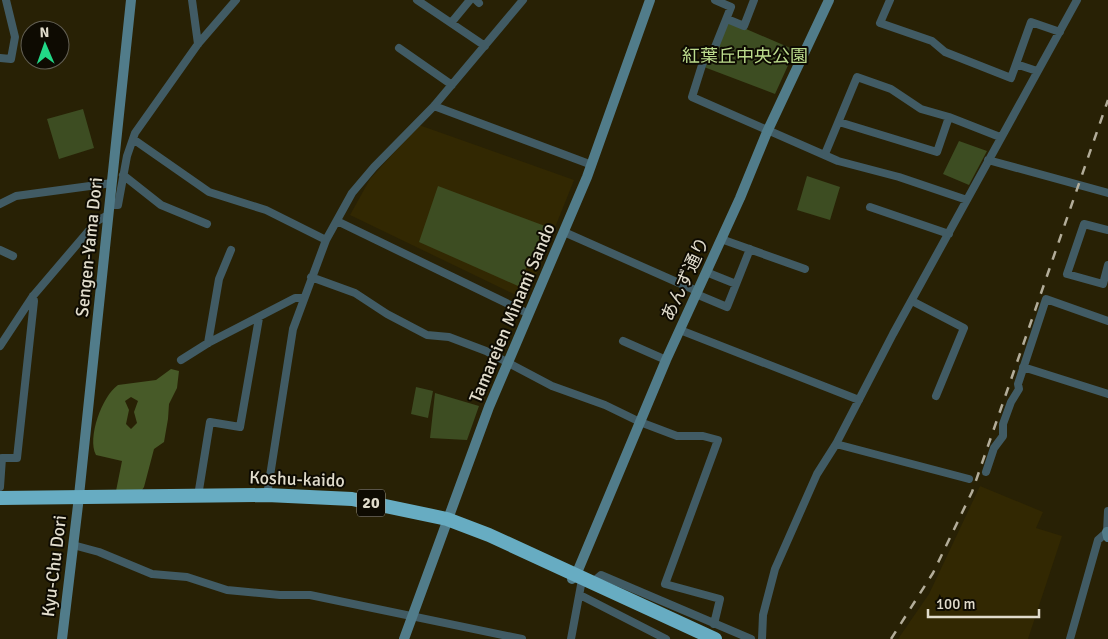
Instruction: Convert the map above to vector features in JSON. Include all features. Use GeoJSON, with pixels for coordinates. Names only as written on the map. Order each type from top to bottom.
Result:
{"type":"FeatureCollection","features":[{"type":"Feature","properties":{"kind":"highway","name":"Koshu-kaido"},"geometry":{"type":"LineString","coordinates":[[0,507],[79,501],[198,496],[266,495],[352,499],[447,523],[700,639]]}},
{"type":"Feature","properties":{"kind":"highway","name":"Koshu-kaido"},"geometry":{"type":"LineString","coordinates":[[0,498],[79,501],[302,502],[350,505],[447,523]]}},
{"type":"Feature","properties":{"kind":"highway","name":"Koshu-kaido"},"geometry":{"type":"LineString","coordinates":[[580,583],[715,639]]}},
{"type":"Feature","properties":{"kind":"street"},"geometry":{"type":"LineString","coordinates":[[0,58],[11,59],[15,37],[6,0]]}},
{"type":"Feature","properties":{"kind":"street","name":"Sengen-Yama Dori"},"geometry":{"type":"LineString","coordinates":[[79,501],[131,0]]}},
{"type":"Feature","properties":{"kind":"street"},"geometry":{"type":"LineString","coordinates":[[192,0],[198,44]]}},
{"type":"Feature","properties":{"kind":"street"},"geometry":{"type":"LineString","coordinates":[[0,346],[33,296],[96,221],[118,205],[123,175],[133,139],[198,44],[230,4],[236,0]]}},
{"type":"Feature","properties":{"kind":"street"},"geometry":{"type":"LineString","coordinates":[[417,0],[485,46]]}},
{"type":"Feature","properties":{"kind":"street"},"geometry":{"type":"LineString","coordinates":[[451,23],[470,0]]}},
{"type":"Feature","properties":{"kind":"street"},"geometry":{"type":"LineString","coordinates":[[266,495],[293,329],[326,240],[352,193],[434,106],[523,0]]}},
{"type":"Feature","properties":{"kind":"street","name":"Tamareien Minami Sando"},"geometry":{"type":"LineString","coordinates":[[404,639],[489,407],[592,165],[650,0]]}},
{"type":"Feature","properties":{"kind":"street"},"geometry":{"type":"LineString","coordinates":[[715,0],[731,7],[715,47],[703,62],[692,97],[767,132],[825,154],[838,161],[899,176],[967,200]]}},
{"type":"Feature","properties":{"kind":"street"},"geometry":{"type":"LineString","coordinates":[[727,19],[744,26],[754,0]]}},
{"type":"Feature","properties":{"kind":"street","name":"あんず通り"},"geometry":{"type":"LineString","coordinates":[[580,583],[640,422],[666,360],[767,132],[829,0]]}},
{"type":"Feature","properties":{"kind":"street"},"geometry":{"type":"LineString","coordinates":[[890,0],[880,23],[932,41],[945,52],[1011,78],[1031,22],[1060,32]]}},
{"type":"Feature","properties":{"kind":"street"},"geometry":{"type":"LineString","coordinates":[[762,639],[763,615],[775,569],[817,474],[836,444],[1000,137],[1077,0]]}},
{"type":"Feature","properties":{"kind":"street"},"geometry":{"type":"LineString","coordinates":[[400,48],[452,84]]}},
{"type":"Feature","properties":{"kind":"street"},"geometry":{"type":"LineString","coordinates":[[1016,64],[1037,71]]}},
{"type":"Feature","properties":{"kind":"street"},"geometry":{"type":"LineString","coordinates":[[825,154],[856,77],[891,89],[921,109],[949,117],[1000,137]]}},
{"type":"Feature","properties":{"kind":"street"},"geometry":{"type":"LineString","coordinates":[[434,106],[592,165]]}},
{"type":"Feature","properties":{"kind":"street"},"geometry":{"type":"LineString","coordinates":[[839,122],[937,152],[949,117]]}},
{"type":"Feature","properties":{"kind":"street"},"geometry":{"type":"LineString","coordinates":[[133,139],[209,192],[266,210],[326,240]]}},
{"type":"Feature","properties":{"kind":"street"},"geometry":{"type":"LineString","coordinates":[[988,160],[1108,194]]}},
{"type":"Feature","properties":{"kind":"street"},"geometry":{"type":"LineString","coordinates":[[123,175],[161,205],[207,224]]}},
{"type":"Feature","properties":{"kind":"street"},"geometry":{"type":"LineString","coordinates":[[0,204],[16,196],[112,184]]}},
{"type":"Feature","properties":{"kind":"street"},"geometry":{"type":"LineString","coordinates":[[870,207],[949,234]]}},
{"type":"Feature","properties":{"kind":"street"},"geometry":{"type":"LineString","coordinates":[[337,221],[529,314]]}},
{"type":"Feature","properties":{"kind":"street"},"geometry":{"type":"LineString","coordinates":[[1108,230],[1084,224],[1067,274],[1103,284],[1108,265]]}},
{"type":"Feature","properties":{"kind":"street"},"geometry":{"type":"LineString","coordinates":[[564,232],[727,307],[750,249]]}},
{"type":"Feature","properties":{"kind":"street"},"geometry":{"type":"LineString","coordinates":[[721,239],[805,269]]}},
{"type":"Feature","properties":{"kind":"street"},"geometry":{"type":"LineString","coordinates":[[0,250],[13,256]]}},
{"type":"Feature","properties":{"kind":"street"},"geometry":{"type":"LineString","coordinates":[[208,343],[219,279],[231,250]]}},
{"type":"Feature","properties":{"kind":"street"},"geometry":{"type":"LineString","coordinates":[[706,272],[736,284]]}},
{"type":"Feature","properties":{"kind":"street"},"geometry":{"type":"LineString","coordinates":[[311,278],[354,293],[387,314],[427,335],[449,337],[486,351],[552,386],[605,405],[640,422],[677,436],[702,436],[718,440],[664,584],[720,599],[714,624]]}},
{"type":"Feature","properties":{"kind":"street"},"geometry":{"type":"LineString","coordinates":[[0,486],[2,458],[17,458],[33,296]]}},
{"type":"Feature","properties":{"kind":"street"},"geometry":{"type":"LineString","coordinates":[[182,360],[208,343],[295,298],[304,298]]}},
{"type":"Feature","properties":{"kind":"street"},"geometry":{"type":"LineString","coordinates":[[986,472],[994,448],[1003,436],[1003,424],[1011,402],[1019,390],[1018,384],[1023,367],[1046,299],[1108,321]]}},
{"type":"Feature","properties":{"kind":"street"},"geometry":{"type":"LineString","coordinates":[[912,301],[964,328],[936,396]]}},
{"type":"Feature","properties":{"kind":"street"},"geometry":{"type":"LineString","coordinates":[[198,496],[210,422],[240,427],[259,318]]}},
{"type":"Feature","properties":{"kind":"street"},"geometry":{"type":"LineString","coordinates":[[680,330],[858,400]]}},
{"type":"Feature","properties":{"kind":"street"},"geometry":{"type":"LineString","coordinates":[[623,341],[666,360]]}},
{"type":"Feature","properties":{"kind":"street"},"geometry":{"type":"LineString","coordinates":[[1023,367],[1108,394]]}},
{"type":"Feature","properties":{"kind":"street"},"geometry":{"type":"LineString","coordinates":[[836,444],[969,479]]}},
{"type":"Feature","properties":{"kind":"street","name":"Kyu-Chu Dori"},"geometry":{"type":"LineString","coordinates":[[62,639],[79,501]]}},
{"type":"Feature","properties":{"kind":"street"},"geometry":{"type":"LineString","coordinates":[[1070,639],[1098,540],[1107,535],[1108,511]]}},
{"type":"Feature","properties":{"kind":"street"},"geometry":{"type":"LineString","coordinates":[[73,545],[99,552],[152,574],[187,577],[227,590],[280,595],[310,595],[522,639]]}},
{"type":"Feature","properties":{"kind":"street"},"geometry":{"type":"LineString","coordinates":[[580,583],[601,575],[751,639]]}},
{"type":"Feature","properties":{"kind":"street"},"geometry":{"type":"LineString","coordinates":[[571,639],[580,583]]}},
{"type":"Feature","properties":{"kind":"street"},"geometry":{"type":"LineString","coordinates":[[580,583],[666,639]]}},
{"type":"Feature","properties":{"kind":"shaded area"},"geometry":{"type":"Polygon","coordinates":[[[419,125],[574,180],[526,300],[350,215],[370,179],[419,125]]]}},
{"type":"Feature","properties":{"kind":"shaded area"},"geometry":{"type":"Polygon","coordinates":[[[980,486],[1043,512],[1036,528],[1062,536],[1028,639],[898,639],[929,594],[980,486]]]}},
{"type":"Feature","properties":{"kind":"green space","name":"紅葉丘中央公園"},"geometry":{"type":"Polygon","coordinates":[[[730,22],[795,50],[775,94],[704,67],[727,23],[730,22]]]}},
{"type":"Feature","properties":{"kind":"green space"},"geometry":{"type":"Polygon","coordinates":[[[83,109],[94,148],[59,159],[47,119],[83,109]]]}},
{"type":"Feature","properties":{"kind":"green space"},"geometry":{"type":"Polygon","coordinates":[[[959,141],[987,151],[969,185],[943,174],[959,141]]]}},
{"type":"Feature","properties":{"kind":"green space"},"geometry":{"type":"Polygon","coordinates":[[[807,176],[840,187],[830,220],[797,210],[807,176]]]}},
{"type":"Feature","properties":{"kind":"green space"},"geometry":{"type":"Polygon","coordinates":[[[438,186],[545,226],[518,286],[419,242],[438,186]]]}},
{"type":"Feature","properties":{"kind":"green space"},"geometry":{"type":"Polygon","coordinates":[[[171,369],[179,371],[177,388],[169,404],[164,442],[154,449],[142,490],[116,491],[122,461],[96,455],[93,438],[98,418],[107,398],[118,385],[156,380],[171,369]],[[131,397],[125,401],[129,410],[126,424],[131,429],[137,423],[134,412],[138,401],[131,397]]]}},
{"type":"Feature","properties":{"kind":"green space"},"geometry":{"type":"Polygon","coordinates":[[[416,387],[433,391],[428,418],[411,414],[416,387]]]}},
{"type":"Feature","properties":{"kind":"green space"},"geometry":{"type":"Polygon","coordinates":[[[435,393],[479,406],[467,440],[430,438],[435,393]]]}},
{"type":"Feature","properties":{"kind":"railway"},"geometry":{"type":"LineString","coordinates":[[891,639],[933,573],[972,492],[1108,100]]}}]}
